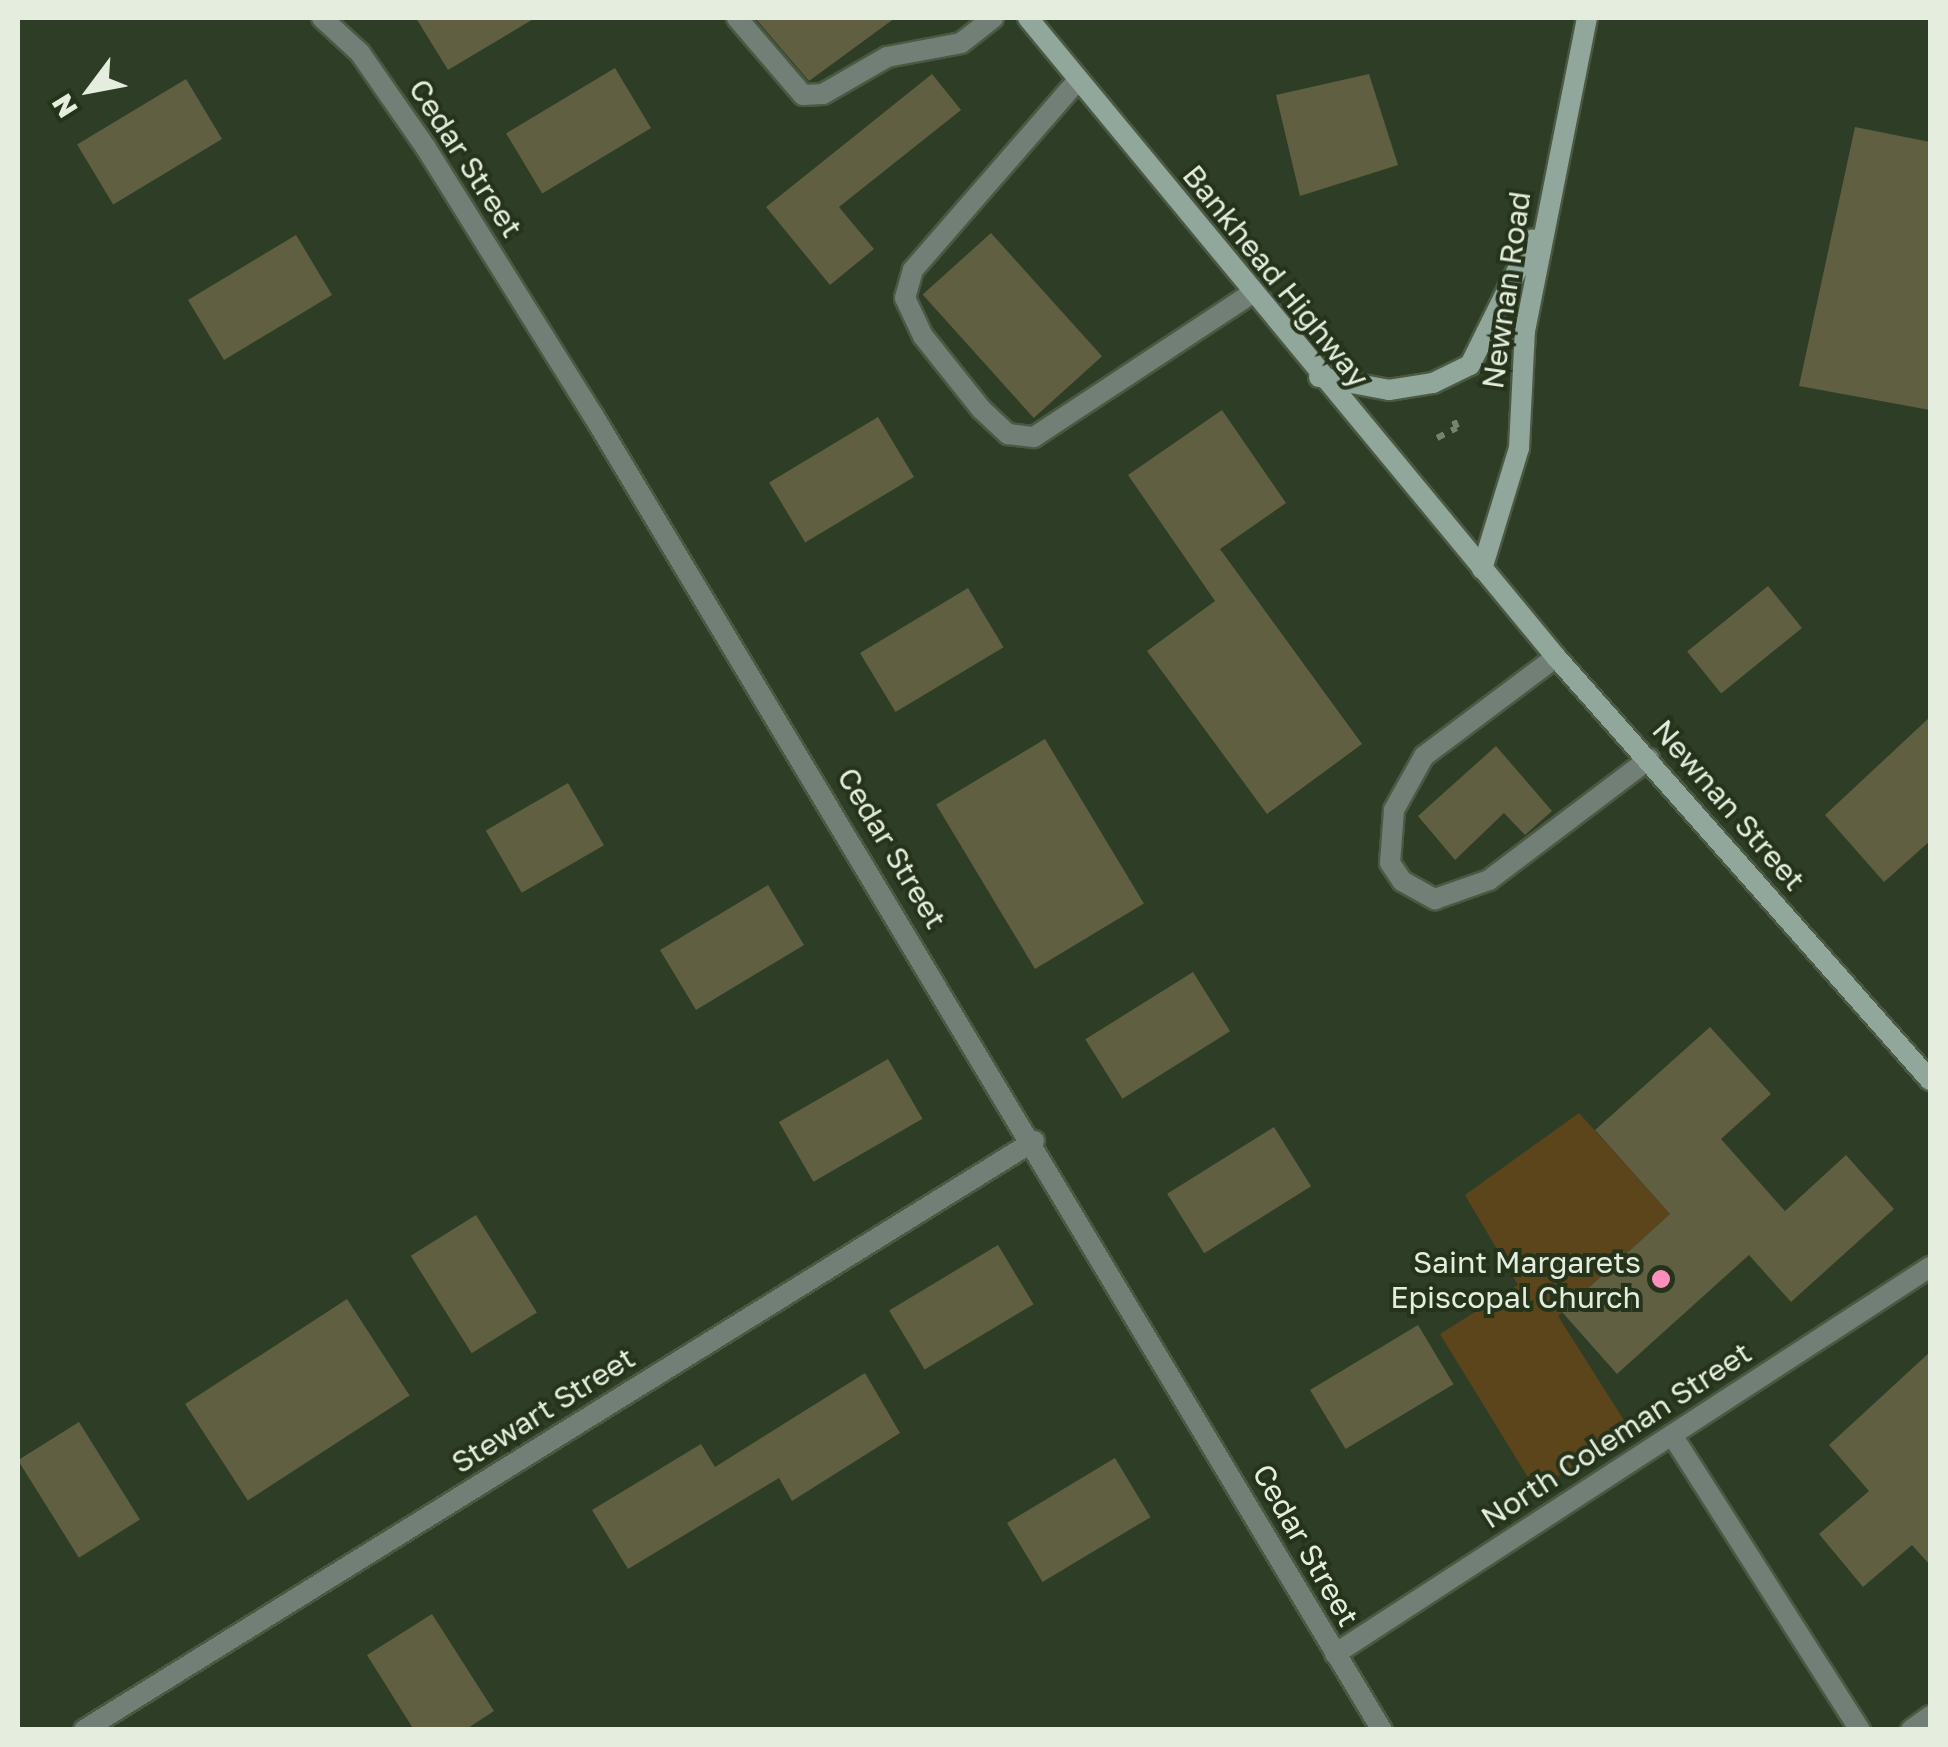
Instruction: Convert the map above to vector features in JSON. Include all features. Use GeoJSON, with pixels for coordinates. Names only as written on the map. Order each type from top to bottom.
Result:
{"type":"FeatureCollection","features":[{"type":"Feature","properties":{"kind":"main road","name":"Bankhead Highway"},"geometry":{"type":"LineString","coordinates":[[1028,18],[1319,377],[1482,569]]}},
{"type":"Feature","properties":{"kind":"main road","name":"Newnan Road"},"geometry":{"type":"LineString","coordinates":[[1482,569],[1519,448],[1524,331],[1546,206],[1587,18]]}},
{"type":"Feature","properties":{"kind":"main road"},"geometry":{"type":"LineString","coordinates":[[1319,377],[1388,390],[1433,383],[1470,365],[1496,328],[1546,206]]}},
{"type":"Feature","properties":{"kind":"main road","name":"Newnan Street"},"geometry":{"type":"LineString","coordinates":[[1482,569],[1930,1080]]}},
{"type":"Feature","properties":{"kind":"street","name":"Cedar Street"},"geometry":{"type":"LineString","coordinates":[[322,18],[360,54],[426,148],[1034,1141],[1382,1730]]}},
{"type":"Feature","properties":{"kind":"street"},"geometry":{"type":"LineString","coordinates":[[736,18],[804,95],[823,94],[887,57],[961,43],[993,18]]}},
{"type":"Feature","properties":{"kind":"street"},"geometry":{"type":"LineString","coordinates":[[1078,80],[959,209],[913,270],[905,298],[923,336],[981,409],[1008,434],[1034,437],[1251,294]]}},
{"type":"Feature","properties":{"kind":"street"},"geometry":{"type":"LineString","coordinates":[[1556,657],[1424,756],[1394,810],[1389,838],[1390,863],[1402,881],[1435,898],[1489,880],[1649,758]]}},
{"type":"Feature","properties":{"kind":"street","name":"Stewart Street"},"geometry":{"type":"LineString","coordinates":[[84,1730],[1034,1141]]}},
{"type":"Feature","properties":{"kind":"street","name":"North Coleman Street"},"geometry":{"type":"LineString","coordinates":[[1335,1654],[1930,1267]]}},
{"type":"Feature","properties":{"kind":"street"},"geometry":{"type":"LineString","coordinates":[[1672,1435],[1860,1730]]}},
{"type":"Feature","properties":{"kind":"street"},"geometry":{"type":"LineString","coordinates":[[1911,1730],[1930,1716]]}},
{"type":"Feature","properties":{"kind":"path"},"geometry":{"type":"LineString","coordinates":[[1438,438],[1457,428],[1454,418]]}},
{"type":"Feature","properties":{"kind":"shaded area"},"geometry":{"type":"Polygon","coordinates":[[[1579,1113],[1670,1214],[1558,1316],[1632,1433],[1535,1489],[1440,1334],[1518,1285],[1465,1195],[1579,1113]]]}},
{"type":"Feature","properties":{"kind":"building"},"geometry":{"type":"Polygon","coordinates":[[[416,18],[535,18],[448,70],[416,18]]]}},
{"type":"Feature","properties":{"kind":"building"},"geometry":{"type":"Polygon","coordinates":[[[755,18],[895,18],[809,81],[755,18]]]}},
{"type":"Feature","properties":{"kind":"building"},"geometry":{"type":"Polygon","coordinates":[[[615,68],[651,128],[542,193],[506,133],[615,68]]]}},
{"type":"Feature","properties":{"kind":"building"},"geometry":{"type":"Polygon","coordinates":[[[932,74],[961,110],[839,207],[874,249],[830,285],[766,207],[932,74]]]}},
{"type":"Feature","properties":{"kind":"building"},"geometry":{"type":"Polygon","coordinates":[[[1369,74],[1398,165],[1300,196],[1276,95],[1369,74]]]}},
{"type":"Feature","properties":{"kind":"building"},"geometry":{"type":"Polygon","coordinates":[[[186,79],[222,139],[113,204],[77,144],[186,79]]]}},
{"type":"Feature","properties":{"kind":"building"},"geometry":{"type":"Polygon","coordinates":[[[1855,127],[1930,142],[1930,410],[1799,386],[1855,127]]]}},
{"type":"Feature","properties":{"kind":"building"},"geometry":{"type":"Polygon","coordinates":[[[991,233],[1102,356],[1034,418],[923,295],[991,233]]]}},
{"type":"Feature","properties":{"kind":"building"},"geometry":{"type":"Polygon","coordinates":[[[296,235],[332,295],[224,360],[188,300],[296,235]]]}},
{"type":"Feature","properties":{"kind":"building"},"geometry":{"type":"Polygon","coordinates":[[[1222,410],[1286,503],[1220,549],[1362,744],[1267,814],[1147,651],[1215,601],[1128,475],[1222,410]]]}},
{"type":"Feature","properties":{"kind":"building"},"geometry":{"type":"Polygon","coordinates":[[[878,417],[914,477],[805,542],[769,482],[878,417]]]}},
{"type":"Feature","properties":{"kind":"building"},"geometry":{"type":"Polygon","coordinates":[[[1768,586],[1802,628],[1721,693],[1687,651],[1768,586]]]}},
{"type":"Feature","properties":{"kind":"building"},"geometry":{"type":"Polygon","coordinates":[[[968,588],[1004,647],[896,712],[860,653],[968,588]]]}},
{"type":"Feature","properties":{"kind":"building"},"geometry":{"type":"Polygon","coordinates":[[[1930,717],[1930,841],[1884,882],[1825,815],[1930,717]]]}},
{"type":"Feature","properties":{"kind":"building"},"geometry":{"type":"Polygon","coordinates":[[[1045,739],[1144,904],[1035,969],[936,804],[1045,739]]]}},
{"type":"Feature","properties":{"kind":"building"},"geometry":{"type":"Polygon","coordinates":[[[1496,746],[1552,811],[1525,835],[1504,813],[1455,860],[1418,816],[1496,746]]]}},
{"type":"Feature","properties":{"kind":"building"},"geometry":{"type":"Polygon","coordinates":[[[568,783],[604,845],[522,893],[486,830],[568,783]]]}},
{"type":"Feature","properties":{"kind":"building"},"geometry":{"type":"Polygon","coordinates":[[[768,885],[804,945],[696,1010],[660,950],[768,885]]]}},
{"type":"Feature","properties":{"kind":"building"},"geometry":{"type":"Polygon","coordinates":[[[1193,972],[1230,1031],[1122,1099],[1085,1039],[1193,972]]]}},
{"type":"Feature","properties":{"kind":"building","name":"Saint Margarets Episcopal Church"},"geometry":{"type":"Polygon","coordinates":[[[1710,1027],[1771,1094],[1721,1139],[1785,1211],[1846,1155],[1894,1209],[1791,1302],[1749,1255],[1617,1374],[1562,1312],[1670,1214],[1595,1130],[1710,1027]]]}},
{"type":"Feature","properties":{"kind":"building"},"geometry":{"type":"Polygon","coordinates":[[[888,1059],[922,1119],[813,1182],[779,1122],[888,1059]]]}},
{"type":"Feature","properties":{"kind":"building"},"geometry":{"type":"Polygon","coordinates":[[[1274,1127],[1311,1186],[1204,1253],[1167,1194],[1274,1127]]]}},
{"type":"Feature","properties":{"kind":"building"},"geometry":{"type":"Polygon","coordinates":[[[476,1215],[537,1313],[472,1353],[411,1256],[476,1215]]]}},
{"type":"Feature","properties":{"kind":"building"},"geometry":{"type":"Polygon","coordinates":[[[998,1245],[1034,1304],[925,1370],[889,1310],[998,1245]]]}},
{"type":"Feature","properties":{"kind":"building"},"geometry":{"type":"Polygon","coordinates":[[[347,1299],[410,1395],[248,1501],[185,1404],[347,1299]]]}},
{"type":"Feature","properties":{"kind":"building"},"geometry":{"type":"Polygon","coordinates":[[[1418,1325],[1454,1384],[1346,1449],[1310,1390],[1418,1325]]]}},
{"type":"Feature","properties":{"kind":"building"},"geometry":{"type":"Polygon","coordinates":[[[1930,1352],[1930,1565],[1912,1545],[1863,1587],[1819,1534],[1869,1491],[1829,1445],[1930,1352]]]}},
{"type":"Feature","properties":{"kind":"building"},"geometry":{"type":"Polygon","coordinates":[[[865,1373],[900,1433],[792,1501],[779,1478],[628,1569],[592,1510],[701,1444],[715,1467],[865,1373]]]}},
{"type":"Feature","properties":{"kind":"building"},"geometry":{"type":"Polygon","coordinates":[[[79,1422],[140,1520],[79,1558],[18,1460],[79,1422]]]}},
{"type":"Feature","properties":{"kind":"building"},"geometry":{"type":"Polygon","coordinates":[[[1115,1458],[1151,1517],[1043,1582],[1007,1523],[1115,1458]]]}},
{"type":"Feature","properties":{"kind":"building"},"geometry":{"type":"Polygon","coordinates":[[[432,1614],[494,1711],[465,1730],[414,1730],[367,1655],[432,1614]]]}},
{"type":"Feature","properties":{"kind":"place","name":"Saint Margarets Episcopal Church"},"geometry":{"type":"Point","coordinates":[1661,1279]}}]}
